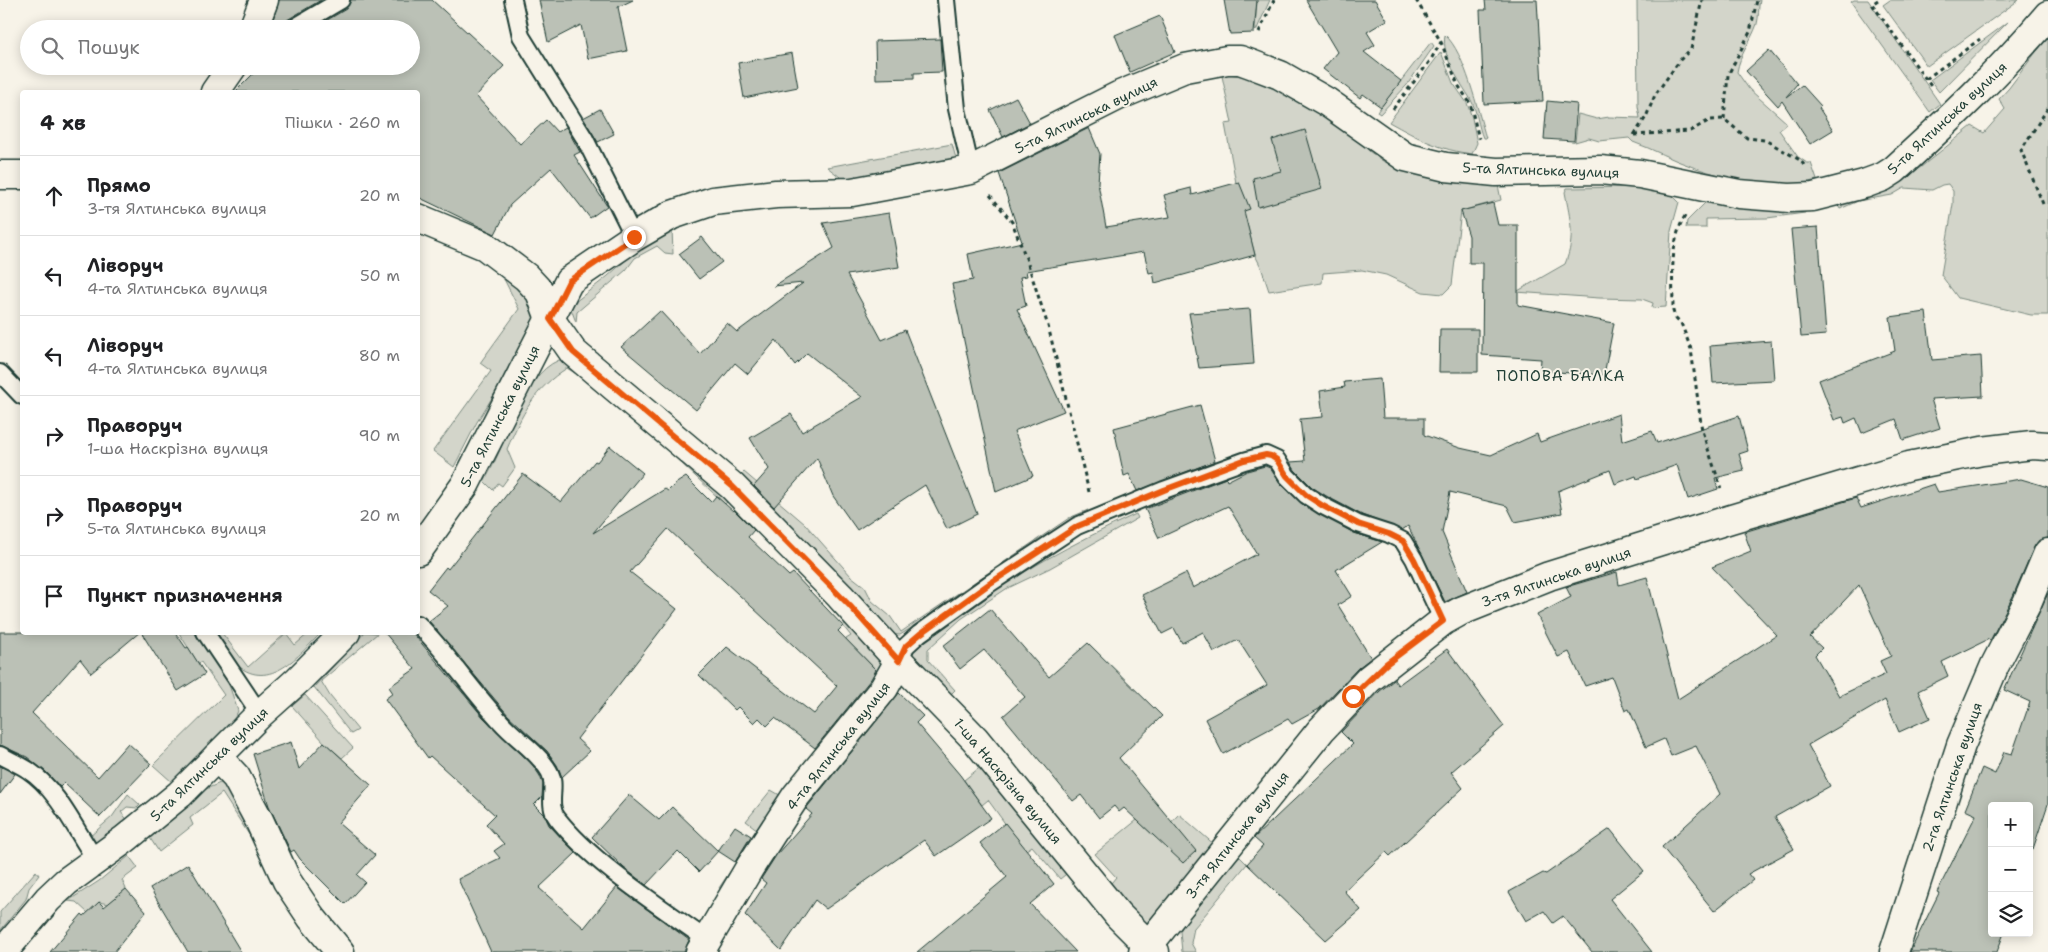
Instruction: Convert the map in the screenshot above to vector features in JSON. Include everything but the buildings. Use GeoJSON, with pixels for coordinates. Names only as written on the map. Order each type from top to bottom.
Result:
{"type":"FeatureCollection","features":[{"type":"Feature","properties":{"kind":"street"},"geometry":{"type":"LineString","coordinates":[[256,20],[264,0]]}},
{"type":"Feature","properties":{"kind":"street","name":"5-та Ялтинська вулиця"},"geometry":{"type":"LineString","coordinates":[[420,548],[465,485],[569,281],[634,237],[672,215],[713,201],[776,194],[852,192],[971,170],[1120,95],[1184,68],[1227,60],[1240,60],[1280,75],[1327,102],[1404,157],[1446,167],[1541,172],[1586,169],[1625,172],[1738,194],[1789,198],[1813,197],[1883,177],[1894,170],[1953,116],[2011,58],[2048,15]]}},
{"type":"Feature","properties":{"kind":"street"},"geometry":{"type":"LineString","coordinates":[[216,90],[227,75]]}},
{"type":"Feature","properties":{"kind":"street"},"geometry":{"type":"LineString","coordinates":[[0,175],[20,175]]}},
{"type":"Feature","properties":{"kind":"street","name":"1-ша Наскрізна вулиця"},"geometry":{"type":"LineString","coordinates":[[420,219],[477,242],[506,260],[526,277],[540,292],[550,319],[573,352],[634,401],[738,492],[845,601],[899,661],[985,750],[1148,950]]}},
{"type":"Feature","properties":{"kind":"street","name":"3-тя Ялтинська вулиця"},"geometry":{"type":"LineString","coordinates":[[1148,950],[1321,730],[1369,679],[1443,621],[1461,611],[1542,579],[1731,519],[1936,460],[1982,451],[2032,445],[2048,446]]}},
{"type":"Feature","properties":{"kind":"street","name":"2-га Ялтинська вулиця"},"geometry":{"type":"LineString","coordinates":[[1894,952],[1961,745],[1991,674],[2027,603],[2048,553]]}},
{"type":"Feature","properties":{"kind":"street","name":"5-та Ялтинська вулиця"},"geometry":{"type":"LineString","coordinates":[[3,952],[48,899],[66,882],[150,820],[180,794],[343,635]]}},
{"type":"Feature","properties":{"kind":"street","name":"4-та Ялтинська вулиця"},"geometry":{"type":"LineString","coordinates":[[703,946],[750,867],[796,796],[884,688],[899,661]]}},
{"type":"Feature","properties":{"kind":"street"},"geometry":{"type":"LineString","coordinates":[[217,757],[236,777],[259,820],[286,881],[310,917],[340,952]]}},
{"type":"Feature","properties":{"kind":"lane"},"geometry":{"type":"LineString","coordinates":[[307,20],[341,0]]}},
{"type":"Feature","properties":{"kind":"lane"},"geometry":{"type":"LineString","coordinates":[[513,0],[521,36],[585,139],[634,237]]}},
{"type":"Feature","properties":{"kind":"lane"},"geometry":{"type":"LineString","coordinates":[[946,0],[957,109],[971,170]]}},
{"type":"Feature","properties":{"kind":"lane"},"geometry":{"type":"LineString","coordinates":[[0,373],[20,394]]}},
{"type":"Feature","properties":{"kind":"lane","name":"4-та Ялтинська вулиця"},"geometry":{"type":"LineString","coordinates":[[899,661],[906,646],[920,634],[989,584],[1069,531],[1096,517],[1244,460],[1266,455],[1277,460],[1287,476],[1306,495],[1317,502],[1358,524],[1389,534],[1403,541],[1414,559],[1443,621]]}},
{"type":"Feature","properties":{"kind":"lane"},"geometry":{"type":"LineString","coordinates":[[420,626],[504,726],[548,769],[553,782],[552,808],[563,824],[584,846],[703,946]]}},
{"type":"Feature","properties":{"kind":"lane"},"geometry":{"type":"LineString","coordinates":[[207,635],[260,714]]}},
{"type":"Feature","properties":{"kind":"lane"},"geometry":{"type":"LineString","coordinates":[[0,755],[28,770],[41,781],[63,807],[96,860]]}},
{"type":"Feature","properties":{"kind":"path"},"geometry":{"type":"LineString","coordinates":[[1416,0],[1441,42],[1453,76],[1470,103],[1482,149],[1483,170]]}},
{"type":"Feature","properties":{"kind":"path"},"geometry":{"type":"LineString","coordinates":[[1625,172],[1634,135],[1646,117],[1654,95],[1691,49],[1702,0]]}},
{"type":"Feature","properties":{"kind":"path"},"geometry":{"type":"LineString","coordinates":[[1724,120],[1728,75],[1750,32],[1757,0]]}},
{"type":"Feature","properties":{"kind":"path"},"geometry":{"type":"LineString","coordinates":[[1878,0],[1872,4],[1953,116]]}},
{"type":"Feature","properties":{"kind":"path"},"geometry":{"type":"LineString","coordinates":[[1373,135],[1430,61],[1441,42]]}},
{"type":"Feature","properties":{"kind":"path"},"geometry":{"type":"LineString","coordinates":[[2043,204],[2022,150],[2048,108]]}},
{"type":"Feature","properties":{"kind":"path"},"geometry":{"type":"LineString","coordinates":[[1634,135],[1690,131],[1710,120],[1724,120],[1747,138],[1765,140],[1800,160],[1805,166],[1813,197]]}},
{"type":"Feature","properties":{"kind":"path"},"geometry":{"type":"LineString","coordinates":[[988,192],[1012,222],[1026,258],[1048,326],[1096,517]]}},
{"type":"Feature","properties":{"kind":"path"},"geometry":{"type":"LineString","coordinates":[[1675,243],[1673,311],[1675,317],[1681,323],[1691,349],[1702,431],[1731,519]]}},
{"type":"Feature","properties":{"kind":"shaded area"},"geometry":{"type":"Polygon","coordinates":[[[1257,0],[1270,0],[1256,31],[1255,30],[1257,0]]]}},
{"type":"Feature","properties":{"kind":"shaded area"},"geometry":{"type":"Polygon","coordinates":[[[1637,0],[1760,0],[1757,24],[1737,72],[1749,89],[1787,123],[1779,130],[1798,157],[1807,163],[1811,163],[1817,180],[1802,183],[1770,184],[1738,180],[1685,164],[1633,142],[1629,138],[1599,141],[1589,138],[1575,142],[1578,114],[1597,119],[1609,117],[1640,118],[1638,106],[1637,0]]]}},
{"type":"Feature","properties":{"kind":"shaded area"},"geometry":{"type":"Polygon","coordinates":[[[1854,0],[1868,0],[1940,104],[1930,112],[1851,2],[1854,0]]]}},
{"type":"Feature","properties":{"kind":"shaded area"},"geometry":{"type":"Polygon","coordinates":[[[1890,0],[2019,0],[1927,66],[1883,5],[1890,0]]]}},
{"type":"Feature","properties":{"kind":"shaded area"},"geometry":{"type":"Polygon","coordinates":[[[2008,22],[1939,92],[1930,80],[2008,22]]]}},
{"type":"Feature","properties":{"kind":"shaded area"},"geometry":{"type":"Polygon","coordinates":[[[1445,35],[1452,43],[1465,68],[1486,138],[1483,138],[1471,100],[1449,60],[1446,52],[1445,35]]]}},
{"type":"Feature","properties":{"kind":"shaded area"},"geometry":{"type":"Polygon","coordinates":[[[2048,36],[2048,315],[2031,315],[1958,298],[1941,275],[1953,204],[1953,191],[1948,184],[1932,190],[1904,188],[1892,195],[1858,201],[1840,209],[1837,204],[1882,192],[1921,167],[1972,126],[1984,133],[2005,109],[1999,99],[2048,36]]]}},
{"type":"Feature","properties":{"kind":"shaded area"},"geometry":{"type":"Polygon","coordinates":[[[1431,42],[1434,46],[1407,85],[1380,114],[1377,112],[1431,42]]]}},
{"type":"Feature","properties":{"kind":"shaded area"},"geometry":{"type":"Polygon","coordinates":[[[1441,52],[1453,83],[1467,103],[1472,118],[1477,143],[1472,154],[1449,150],[1419,138],[1389,122],[1441,52]]]}},
{"type":"Feature","properties":{"kind":"shaded area"},"geometry":{"type":"Polygon","coordinates":[[[1229,74],[1254,78],[1291,94],[1359,138],[1369,151],[1383,161],[1412,170],[1498,185],[1501,200],[1461,211],[1452,285],[1443,294],[1423,292],[1386,275],[1362,270],[1323,273],[1322,283],[1269,291],[1255,255],[1236,183],[1225,124],[1232,123],[1222,76],[1229,74]]]}},
{"type":"Feature","properties":{"kind":"shaded area"},"geometry":{"type":"Polygon","coordinates":[[[952,144],[957,162],[844,180],[827,167],[952,144]]]}},
{"type":"Feature","properties":{"kind":"shaded area"},"geometry":{"type":"Polygon","coordinates":[[[1635,187],[1669,192],[1679,202],[1671,231],[1666,307],[1652,308],[1653,303],[1642,299],[1516,292],[1565,264],[1571,237],[1565,192],[1567,188],[1635,187]]]}},
{"type":"Feature","properties":{"kind":"shaded area"},"geometry":{"type":"Polygon","coordinates":[[[1706,202],[1768,211],[1804,209],[1805,213],[1767,218],[1706,219],[1706,228],[1686,228],[1687,221],[1706,202]]]}},
{"type":"Feature","properties":{"kind":"shaded area"},"geometry":{"type":"Polygon","coordinates":[[[672,228],[673,254],[665,253],[657,246],[635,258],[626,270],[577,312],[576,322],[571,309],[575,302],[644,244],[672,228]]]}},
{"type":"Feature","properties":{"kind":"shaded area"},"geometry":{"type":"Polygon","coordinates":[[[503,277],[518,281],[537,312],[533,332],[477,422],[454,467],[433,451],[491,371],[480,363],[519,309],[503,277]]]}},
{"type":"Feature","properties":{"kind":"shaded area"},"geometry":{"type":"Polygon","coordinates":[[[559,360],[570,362],[731,498],[725,504],[607,394],[567,368],[546,385],[530,403],[507,449],[515,468],[502,486],[498,483],[493,490],[484,481],[515,414],[534,381],[545,369],[559,360]]]}},
{"type":"Feature","properties":{"kind":"shaded area"},"geometry":{"type":"Polygon","coordinates":[[[744,472],[805,524],[851,576],[865,587],[872,601],[890,616],[901,632],[1069,518],[1088,510],[931,616],[900,635],[887,634],[739,477],[744,472]]]}},
{"type":"Feature","properties":{"kind":"shaded area"},"geometry":{"type":"Polygon","coordinates":[[[1136,514],[1138,518],[1050,568],[1006,589],[961,619],[928,649],[928,660],[955,690],[947,698],[908,658],[919,646],[957,616],[1022,573],[1089,536],[1136,514]]]}},
{"type":"Feature","properties":{"kind":"shaded area"},"geometry":{"type":"Polygon","coordinates":[[[849,618],[884,654],[881,675],[846,639],[851,636],[843,626],[849,618]]]}},
{"type":"Feature","properties":{"kind":"shaded area"},"geometry":{"type":"Polygon","coordinates":[[[180,635],[197,635],[227,679],[238,711],[232,723],[172,782],[153,765],[224,695],[201,662],[198,663],[180,635]]]}},
{"type":"Feature","properties":{"kind":"shaded area"},"geometry":{"type":"Polygon","coordinates":[[[215,635],[224,635],[248,667],[284,635],[288,635],[295,645],[307,635],[319,635],[293,660],[272,673],[249,672],[237,665],[215,635]]]}},
{"type":"Feature","properties":{"kind":"shaded area"},"geometry":{"type":"Polygon","coordinates":[[[362,635],[376,635],[321,681],[330,696],[358,730],[351,734],[314,687],[362,635]]]}},
{"type":"Feature","properties":{"kind":"shaded area"},"geometry":{"type":"Polygon","coordinates":[[[305,695],[353,748],[342,758],[324,742],[292,706],[305,695]]]}},
{"type":"Feature","properties":{"kind":"shaded area"},"geometry":{"type":"Polygon","coordinates":[[[983,765],[1070,871],[1060,879],[1032,846],[1025,851],[988,800],[982,805],[964,780],[983,765]]]}},
{"type":"Feature","properties":{"kind":"shaded area"},"geometry":{"type":"Polygon","coordinates":[[[220,783],[231,787],[268,864],[222,793],[190,818],[193,825],[159,852],[150,838],[206,789],[220,783]]]}},
{"type":"Feature","properties":{"kind":"shaded area"},"geometry":{"type":"Polygon","coordinates":[[[771,790],[785,798],[723,890],[719,888],[758,830],[746,821],[771,790]]]}},
{"type":"Feature","properties":{"kind":"shaded area"},"geometry":{"type":"Polygon","coordinates":[[[128,794],[140,805],[137,808],[127,807],[121,812],[129,822],[97,843],[89,837],[112,817],[128,794]]]}},
{"type":"Feature","properties":{"kind":"shaded area"},"geometry":{"type":"Polygon","coordinates":[[[1179,814],[1216,846],[1150,923],[1136,923],[1107,888],[1116,877],[1095,854],[1137,820],[1156,838],[1179,814]]]}},
{"type":"Feature","properties":{"kind":"shaded area"},"geometry":{"type":"Polygon","coordinates":[[[1237,854],[1247,864],[1194,928],[1191,943],[1196,952],[1182,952],[1180,931],[1199,897],[1237,854]]]}},
{"type":"Feature","properties":{"kind":"shaded area"},"geometry":{"type":"Polygon","coordinates":[[[129,856],[138,868],[122,880],[126,889],[108,904],[99,902],[88,913],[76,902],[68,901],[99,881],[129,856]]]}},
{"type":"Feature","properties":{"kind":"shaded area"},"geometry":{"type":"Polygon","coordinates":[[[36,871],[39,875],[29,888],[26,899],[0,931],[0,912],[36,871]]]}},
{"type":"Feature","properties":{"kind":"district","name":"ПОПОВА БАЛКА"},"geometry":{"type":"Point","coordinates":[1561,376]}},
{"type":"Feature","properties":{"kind":"route"},"geometry":{"type":"LineString","coordinates":[[634,237],[569,281],[550,319],[573,352],[634,401],[732,486],[850,606],[899,661],[902,652],[911,640],[989,584],[1078,526],[1164,490],[1244,460],[1266,455],[1277,460],[1287,476],[1306,495],[1323,506],[1358,524],[1389,534],[1403,541],[1414,559],[1443,621],[1386,664],[1353,696]]}}]}
